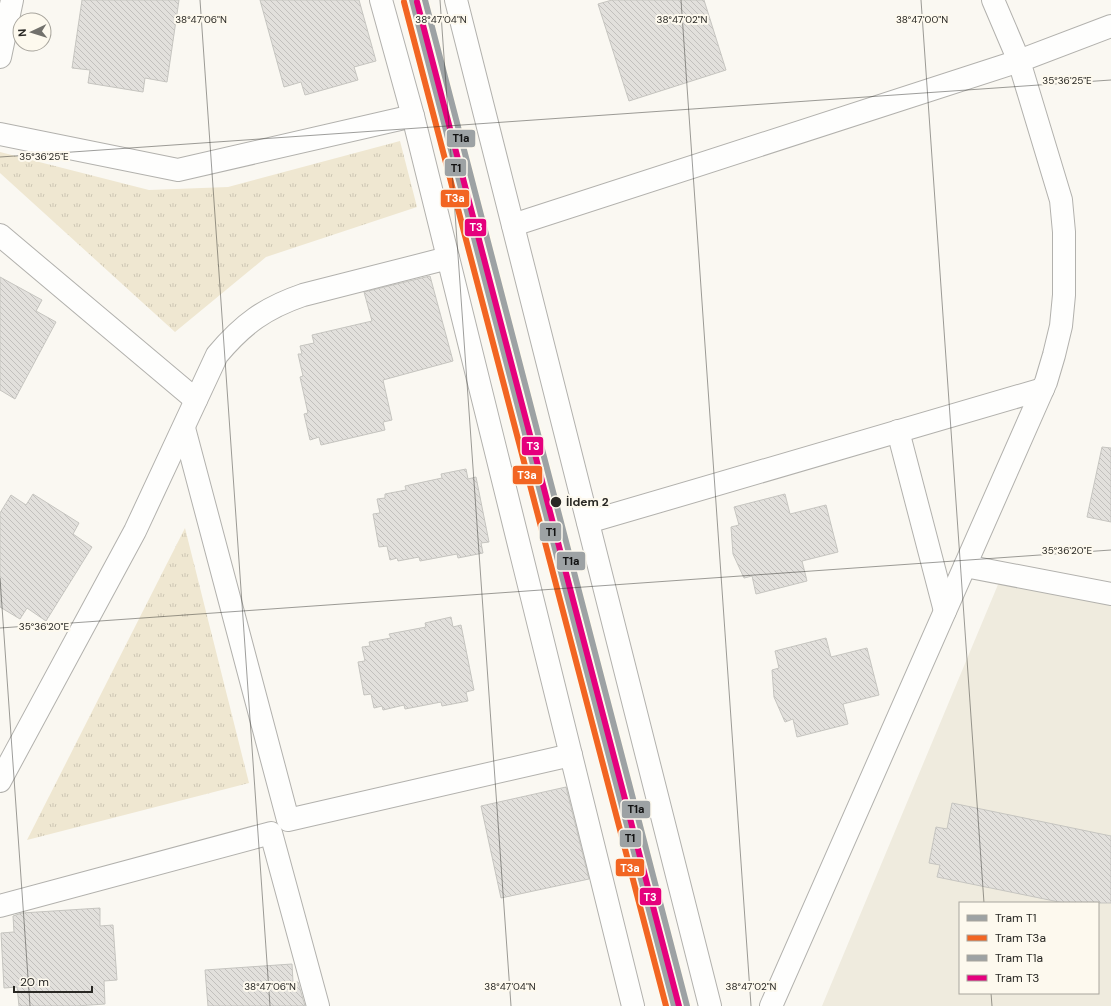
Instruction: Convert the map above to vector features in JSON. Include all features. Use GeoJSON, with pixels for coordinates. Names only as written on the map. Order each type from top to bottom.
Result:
{"type":"FeatureCollection","features":[{"type":"Feature","properties":{"kind":"street"},"geometry":{"type":"LineString","coordinates":[[0,57],[12,0]]}},
{"type":"Feature","properties":{"kind":"street"},"geometry":{"type":"LineString","coordinates":[[381,0],[413,116],[634,1006]]}},
{"type":"Feature","properties":{"kind":"street"},"geometry":{"type":"LineString","coordinates":[[456,0],[710,1006]]}},
{"type":"Feature","properties":{"kind":"street"},"geometry":{"type":"LineString","coordinates":[[771,1006],[1043,389],[1054,355],[1061,326],[1065,264],[1061,200],[1019,61],[993,0]]}},
{"type":"Feature","properties":{"kind":"street"},"geometry":{"type":"LineString","coordinates":[[513,225],[1019,61],[1111,26]]}},
{"type":"Feature","properties":{"kind":"street"},"geometry":{"type":"LineString","coordinates":[[0,134],[178,170],[413,116]]}},
{"type":"Feature","properties":{"kind":"street"},"geometry":{"type":"LineString","coordinates":[[0,235],[196,400]]}},
{"type":"Feature","properties":{"kind":"street"},"geometry":{"type":"LineString","coordinates":[[0,781],[136,531],[218,355],[232,338],[248,323],[266,311],[284,302],[303,295],[448,258]]}},
{"type":"Feature","properties":{"kind":"street"},"geometry":{"type":"LineString","coordinates":[[588,522],[1043,389]]}},
{"type":"Feature","properties":{"kind":"street"},"geometry":{"type":"LineString","coordinates":[[184,428],[288,820]]}},
{"type":"Feature","properties":{"kind":"street"},"geometry":{"type":"LineString","coordinates":[[898,431],[945,611]]}},
{"type":"Feature","properties":{"kind":"street"},"geometry":{"type":"LineString","coordinates":[[965,566],[1111,594]]}},
{"type":"Feature","properties":{"kind":"street"},"geometry":{"type":"LineString","coordinates":[[0,906],[271,834],[288,820],[571,755]]}},
{"type":"Feature","properties":{"kind":"street"},"geometry":{"type":"LineString","coordinates":[[271,834],[318,1006]]}},
{"type":"Feature","properties":{"kind":"shaded area"},"geometry":{"type":"Polygon","coordinates":[[[1002,575],[1111,597],[1111,1006],[822,1006],[1002,575]]]}},
{"type":"Feature","properties":{"kind":"green space"},"geometry":{"type":"Polygon","coordinates":[[[400,141],[417,207],[266,257],[175,332],[0,173],[0,152],[149,190],[228,187],[400,141]]]}},
{"type":"Feature","properties":{"kind":"green space"},"geometry":{"type":"Polygon","coordinates":[[[185,528],[249,783],[27,840],[185,528]]]}},
{"type":"Feature","properties":{"kind":"building"},"geometry":{"type":"Polygon","coordinates":[[[82,0],[179,0],[167,82],[145,78],[143,92],[88,83],[90,70],[72,68],[82,0]]]}},
{"type":"Feature","properties":{"kind":"building"},"geometry":{"type":"Polygon","coordinates":[[[260,0],[359,0],[376,61],[354,67],[358,80],[305,95],[301,82],[284,87],[260,0]]]}},
{"type":"Feature","properties":{"kind":"building"},"geometry":{"type":"Polygon","coordinates":[[[612,0],[704,0],[726,70],[629,101],[598,4],[612,0]]]}},
{"type":"Feature","properties":{"kind":"building"},"geometry":{"type":"Polygon","coordinates":[[[430,276],[453,361],[383,380],[392,420],[383,422],[385,430],[321,445],[319,437],[310,440],[304,414],[308,413],[300,377],[303,376],[298,354],[302,354],[300,346],[314,343],[312,335],[372,321],[364,292],[430,276]]]}},
{"type":"Feature","properties":{"kind":"building"},"geometry":{"type":"Polygon","coordinates":[[[0,277],[42,300],[36,311],[56,322],[15,399],[0,390],[0,277]]]}},
{"type":"Feature","properties":{"kind":"building"},"geometry":{"type":"Polygon","coordinates":[[[1102,447],[1111,448],[1111,522],[1087,517],[1102,447]]]}},
{"type":"Feature","properties":{"kind":"building"},"geometry":{"type":"Polygon","coordinates":[[[466,469],[468,479],[476,477],[489,542],[481,543],[483,553],[458,558],[457,554],[420,561],[419,557],[398,561],[397,558],[390,560],[387,546],[379,547],[373,514],[380,513],[377,499],[385,498],[385,494],[406,490],[405,486],[442,478],[441,474],[466,469]]]}},
{"type":"Feature","properties":{"kind":"building"},"geometry":{"type":"Polygon","coordinates":[[[33,494],[79,523],[73,534],[92,547],[46,621],[27,608],[20,619],[0,607],[0,513],[11,495],[26,505],[33,494]]]}},
{"type":"Feature","properties":{"kind":"building"},"geometry":{"type":"Polygon","coordinates":[[[785,494],[790,514],[826,505],[838,552],[802,561],[807,581],[756,594],[752,576],[744,578],[733,554],[731,527],[739,525],[734,507],[785,494]]]}},
{"type":"Feature","properties":{"kind":"building"},"geometry":{"type":"Polygon","coordinates":[[[451,617],[453,627],[461,625],[474,690],[466,692],[468,701],[442,706],[441,702],[405,709],[404,705],[383,710],[382,706],[374,708],[371,694],[364,695],[358,662],[365,661],[362,647],[370,646],[369,642],[391,638],[389,634],[426,627],[425,623],[451,617]]]}},
{"type":"Feature","properties":{"kind":"building"},"geometry":{"type":"Polygon","coordinates":[[[826,638],[831,657],[867,648],[879,695],[843,704],[848,724],[797,737],[793,719],[785,722],[774,697],[772,670],[779,668],[775,651],[826,638]]]}},
{"type":"Feature","properties":{"kind":"building"},"geometry":{"type":"Polygon","coordinates":[[[566,787],[589,879],[501,898],[481,806],[566,787]]]}},
{"type":"Feature","properties":{"kind":"building"},"geometry":{"type":"Polygon","coordinates":[[[952,803],[1111,836],[1111,903],[1059,902],[937,877],[940,865],[929,863],[936,827],[947,829],[952,803]]]}},
{"type":"Feature","properties":{"kind":"building"},"geometry":{"type":"Polygon","coordinates":[[[100,908],[100,926],[113,925],[117,980],[104,981],[105,1004],[76,1006],[19,1006],[17,987],[4,988],[1,933],[14,932],[13,916],[22,913],[100,908]]]}},
{"type":"Feature","properties":{"kind":"building"},"geometry":{"type":"Polygon","coordinates":[[[292,964],[293,982],[298,982],[305,1006],[208,1006],[205,970],[292,964]]]}},
{"type":"Feature","properties":{"kind":"tram line","name":"T1"},"geometry":{"type":"LineString","coordinates":[[412,0],[674,1006]]}},
{"type":"Feature","properties":{"kind":"tram line","name":"T1a"},"geometry":{"type":"LineString","coordinates":[[425,0],[687,1006]]}},
{"type":"Feature","properties":{"kind":"tram line","name":"T3a"},"geometry":{"type":"LineString","coordinates":[[404,2],[666,1006]]}},
{"type":"Feature","properties":{"kind":"tram line","name":"T3"},"geometry":{"type":"LineString","coordinates":[[417,2],[679,1006]]}},
{"type":"Feature","properties":{"kind":"place","name":"İldem 2"},"geometry":{"type":"Point","coordinates":[556,502]}}]}
